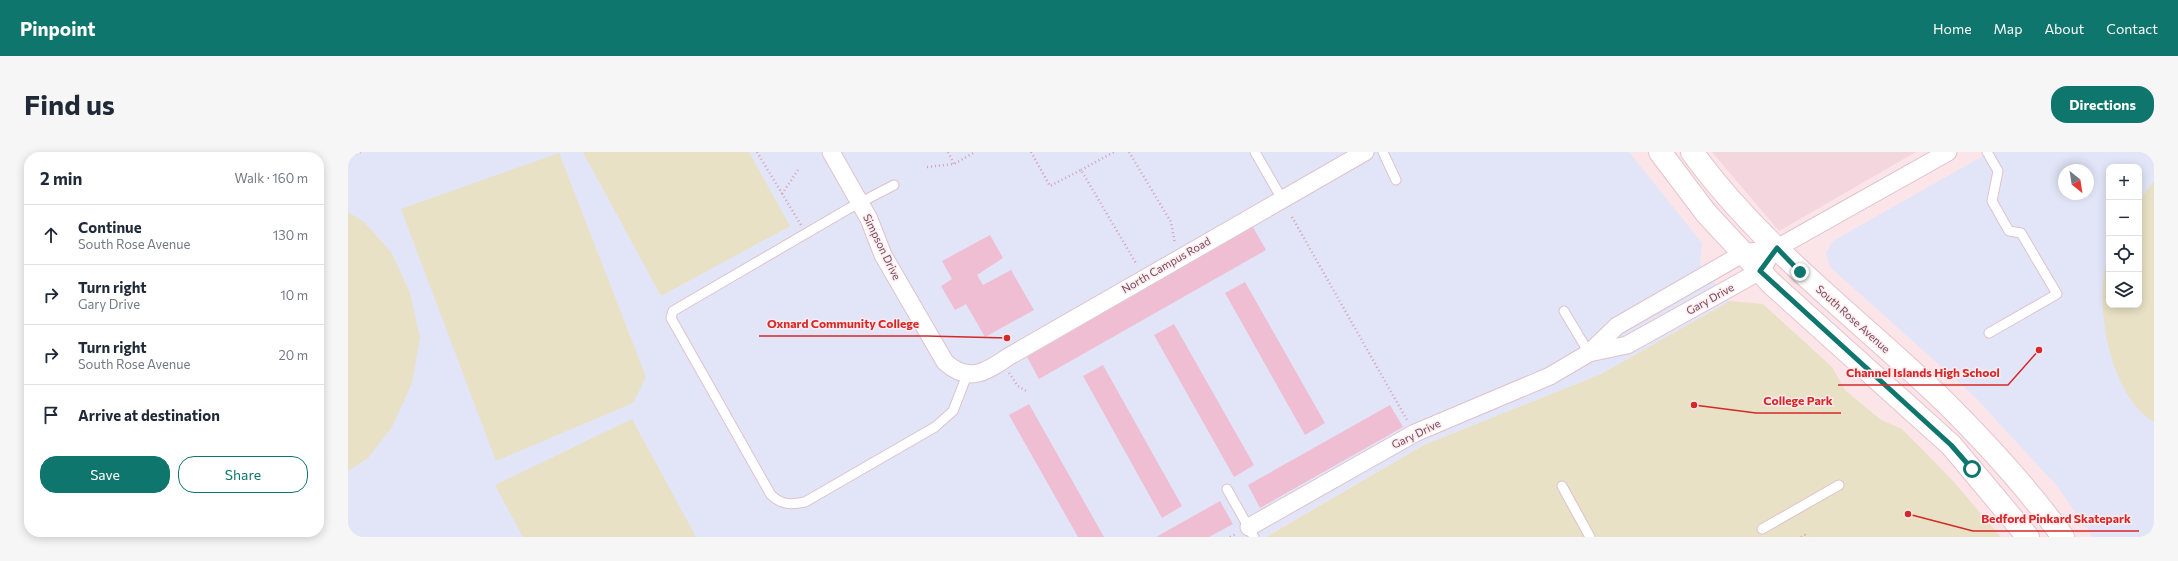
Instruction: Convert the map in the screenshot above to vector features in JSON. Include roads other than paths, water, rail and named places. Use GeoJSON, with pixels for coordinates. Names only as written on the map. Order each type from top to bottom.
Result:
{"type":"FeatureCollection","features":[{"type":"Feature","properties":{"kind":"main road"},"geometry":{"type":"LineString","coordinates":[[1660,152],[1706,213],[1760,271],[1951,445],[2028,537]]}},
{"type":"Feature","properties":{"kind":"main road","name":"South Rose Avenue"},"geometry":{"type":"LineString","coordinates":[[1692,152],[1723,191],[1800,272],[1947,404],[2010,470],[2063,537]]}},
{"type":"Feature","properties":{"kind":"street","name":"Simpson Drive"},"geometry":{"type":"LineString","coordinates":[[831,152],[860,202],[877,236],[883,255],[945,362],[954,370],[966,375]]}},
{"type":"Feature","properties":{"kind":"street","name":"North Campus Road"},"geometry":{"type":"LineString","coordinates":[[966,375],[989,370],[1014,353],[1365,152]]}},
{"type":"Feature","properties":{"kind":"street","name":"Gary Drive"},"geometry":{"type":"LineString","coordinates":[[1252,532],[1415,433],[1550,376],[1589,353],[1617,326],[1744,253],[1777,248],[1948,152]]}},
{"type":"Feature","properties":{"kind":"street","name":"Gary Drive"},"geometry":{"type":"LineString","coordinates":[[1589,353],[1628,345],[1760,271],[1777,248]]}},
{"type":"Feature","properties":{"kind":"lane"},"geometry":{"type":"LineString","coordinates":[[1255,152],[1282,199]]}},
{"type":"Feature","properties":{"kind":"lane"},"geometry":{"type":"LineString","coordinates":[[1383,152],[1396,180]]}},
{"type":"Feature","properties":{"kind":"lane"},"geometry":{"type":"LineString","coordinates":[[1987,152],[1998,171],[1992,201],[2009,231],[2021,233],[2056,294],[1989,333]]}},
{"type":"Feature","properties":{"kind":"lane"},"geometry":{"type":"LineString","coordinates":[[894,186],[860,202],[673,311],[671,318],[771,495],[780,502],[792,505],[805,502],[935,427],[953,411],[966,375]]}},
{"type":"Feature","properties":{"kind":"lane"},"geometry":{"type":"LineString","coordinates":[[1564,311],[1589,353]]}},
{"type":"Feature","properties":{"kind":"lane"},"geometry":{"type":"LineString","coordinates":[[1762,529],[1839,485]]}},
{"type":"Feature","properties":{"kind":"lane"},"geometry":{"type":"LineString","coordinates":[[1562,486],[1590,537]]}},
{"type":"Feature","properties":{"kind":"lane"},"geometry":{"type":"LineString","coordinates":[[1227,489],[1252,532]]}},
{"type":"Feature","properties":{"kind":"place","name":"Oxnard Community College"},"geometry":{"type":"Point","coordinates":[1007,338]}},
{"type":"Feature","properties":{"kind":"place","name":"Channel Islands High School"},"geometry":{"type":"Point","coordinates":[2039,350]}},
{"type":"Feature","properties":{"kind":"place","name":"College Park"},"geometry":{"type":"Point","coordinates":[1694,405]}},
{"type":"Feature","properties":{"kind":"place","name":"Bedford Pinkard Skatepark"},"geometry":{"type":"Point","coordinates":[1908,514]}}]}
